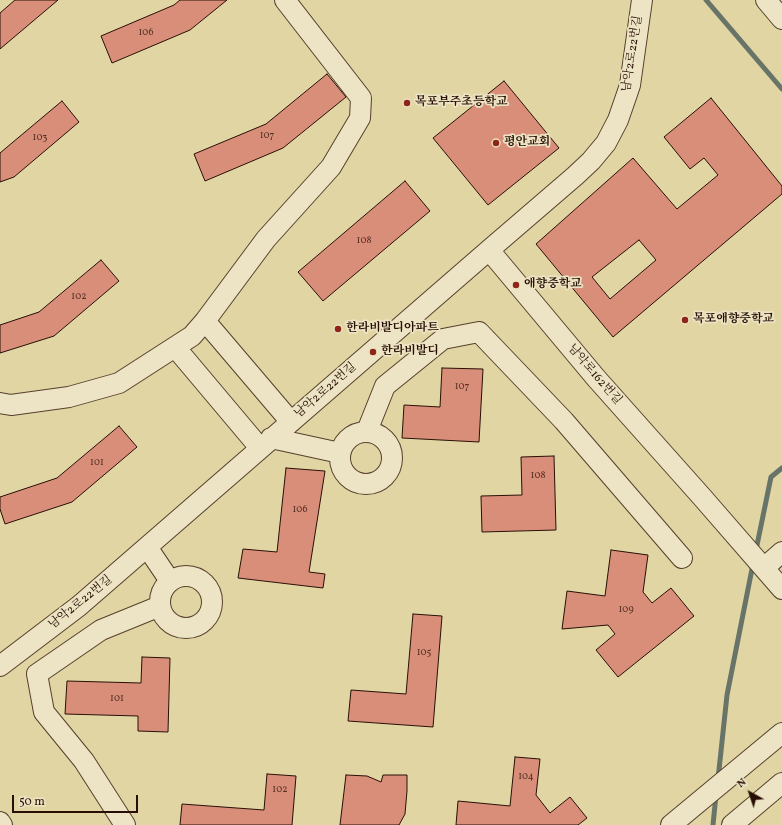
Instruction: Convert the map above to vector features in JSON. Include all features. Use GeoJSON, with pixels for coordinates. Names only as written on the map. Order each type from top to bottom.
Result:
{"type":"FeatureCollection","features":[{"type":"Feature","properties":{"kind":"street"},"geometry":{"type":"LineString","coordinates":[[0,403],[11,405],[69,397],[119,383],[192,336],[205,321],[266,239],[331,167],[360,118],[361,98],[285,0]]}},
{"type":"Feature","properties":{"kind":"street"},"geometry":{"type":"LineString","coordinates":[[766,0],[782,19]]}},
{"type":"Feature","properties":{"kind":"street","name":"남악2로22번길"},"geometry":{"type":"LineString","coordinates":[[0,666],[79,606],[576,176],[591,161],[606,143],[618,120],[630,85],[641,9]]}},
{"type":"Feature","properties":{"kind":"street","name":"남악로162번길"},"geometry":{"type":"LineString","coordinates":[[489,250],[596,378],[762,565]]}},
{"type":"Feature","properties":{"kind":"street"},"geometry":{"type":"LineString","coordinates":[[205,321],[291,422]]}},
{"type":"Feature","properties":{"kind":"street"},"geometry":{"type":"LineString","coordinates":[[367,431],[385,386],[443,339],[479,332],[564,420],[682,558]]}},
{"type":"Feature","properties":{"kind":"street"},"geometry":{"type":"LineString","coordinates":[[174,348],[266,443],[340,453]]}},
{"type":"Feature","properties":{"kind":"street"},"geometry":{"type":"LineString","coordinates":[[367,431],[383,437],[392,451],[393,460],[391,468],[383,478],[372,484],[355,482],[348,477],[340,462],[340,453],[344,444],[358,433],[367,431]]}},
{"type":"Feature","properties":{"kind":"street"},"geometry":{"type":"LineString","coordinates":[[147,547],[170,581]]}},
{"type":"Feature","properties":{"kind":"street"},"geometry":{"type":"LineString","coordinates":[[782,552],[762,565],[782,589]]}},
{"type":"Feature","properties":{"kind":"street"},"geometry":{"type":"LineString","coordinates":[[187,576],[196,578],[203,582],[209,589],[211,598],[210,611],[202,622],[194,626],[176,626],[163,614],[160,606],[162,592],[170,581],[178,577],[187,576]]}},
{"type":"Feature","properties":{"kind":"street"},"geometry":{"type":"LineString","coordinates":[[125,825],[84,761],[44,712],[37,674],[101,630],[160,606]]}},
{"type":"Feature","properties":{"kind":"street"},"geometry":{"type":"LineString","coordinates":[[677,820],[782,733]]}},
{"type":"Feature","properties":{"kind":"street"},"geometry":{"type":"LineString","coordinates":[[735,822],[782,783]]}},
{"type":"Feature","properties":{"kind":"building"},"geometry":{"type":"Polygon","coordinates":[[[15,0],[58,0],[0,49],[0,13],[15,0]]]}},
{"type":"Feature","properties":{"kind":"building"},"geometry":{"type":"Polygon","coordinates":[[[180,0],[227,0],[190,30],[112,63],[101,36],[174,5],[180,0]]]}},
{"type":"Feature","properties":{"kind":"building"},"geometry":{"type":"Polygon","coordinates":[[[327,74],[346,97],[283,148],[205,181],[194,154],[266,124],[327,74]]]}},
{"type":"Feature","properties":{"kind":"building","name":"평안교회"},"geometry":{"type":"Polygon","coordinates":[[[504,81],[559,148],[488,205],[433,138],[504,81]]]}},
{"type":"Feature","properties":{"kind":"building","name":"목포애향중학교"},"geometry":{"type":"Polygon","coordinates":[[[711,98],[782,186],[782,194],[613,337],[536,244],[633,158],[677,209],[718,175],[704,158],[690,169],[664,137],[711,98]],[[639,240],[592,277],[610,299],[656,260],[639,240]]]}},
{"type":"Feature","properties":{"kind":"building"},"geometry":{"type":"Polygon","coordinates":[[[62,101],[79,122],[14,177],[0,182],[0,153],[62,101]]]}},
{"type":"Feature","properties":{"kind":"building"},"geometry":{"type":"Polygon","coordinates":[[[405,181],[430,211],[323,301],[298,272],[405,181]]]}},
{"type":"Feature","properties":{"kind":"building"},"geometry":{"type":"Polygon","coordinates":[[[101,260],[119,281],[54,336],[0,353],[0,325],[39,312],[101,260]]]}},
{"type":"Feature","properties":{"kind":"building"},"geometry":{"type":"Polygon","coordinates":[[[442,368],[483,369],[479,442],[402,438],[404,405],[440,407],[442,368]]]}},
{"type":"Feature","properties":{"kind":"building"},"geometry":{"type":"Polygon","coordinates":[[[119,426],[137,447],[72,502],[5,524],[0,509],[0,497],[57,478],[119,426]]]}},
{"type":"Feature","properties":{"kind":"building"},"geometry":{"type":"Polygon","coordinates":[[[554,456],[556,530],[482,532],[481,496],[522,495],[521,457],[554,456]]]}},
{"type":"Feature","properties":{"kind":"building"},"geometry":{"type":"Polygon","coordinates":[[[286,468],[325,471],[309,572],[325,574],[323,588],[238,578],[243,549],[277,552],[286,468]]]}},
{"type":"Feature","properties":{"kind":"building"},"geometry":{"type":"Polygon","coordinates":[[[611,550],[648,555],[643,592],[652,603],[671,588],[694,616],[618,677],[596,650],[615,634],[608,625],[562,629],[567,591],[605,596],[611,550]]]}},
{"type":"Feature","properties":{"kind":"building"},"geometry":{"type":"Polygon","coordinates":[[[413,614],[442,616],[433,727],[348,721],[351,690],[406,694],[413,614]]]}},
{"type":"Feature","properties":{"kind":"building"},"geometry":{"type":"Polygon","coordinates":[[[142,657],[170,658],[168,732],[138,731],[138,716],[65,714],[67,681],[141,683],[142,657]]]}},
{"type":"Feature","properties":{"kind":"building"},"geometry":{"type":"Polygon","coordinates":[[[515,757],[540,759],[536,795],[550,813],[570,797],[587,818],[578,825],[456,825],[458,801],[510,806],[515,757]]]}},
{"type":"Feature","properties":{"kind":"building"},"geometry":{"type":"Polygon","coordinates":[[[267,774],[296,776],[292,825],[180,825],[182,804],[264,810],[267,774]]]}},
{"type":"Feature","properties":{"kind":"building"},"geometry":{"type":"Polygon","coordinates":[[[346,775],[367,776],[381,782],[383,775],[407,775],[405,814],[399,825],[340,825],[346,775]]]}},
{"type":"Feature","properties":{"kind":"waterway"},"geometry":{"type":"LineString","coordinates":[[706,0],[782,89]]}},
{"type":"Feature","properties":{"kind":"waterway"},"geometry":{"type":"LineString","coordinates":[[756,550],[771,477],[782,468]]}},
{"type":"Feature","properties":{"kind":"waterway"},"geometry":{"type":"LineString","coordinates":[[718,779],[727,695],[753,564]]}},
{"type":"Feature","properties":{"kind":"waterway"},"geometry":{"type":"LineString","coordinates":[[713,825],[716,795]]}},
{"type":"Feature","properties":{"kind":"place","name":"목포부주초등학교"},"geometry":{"type":"Point","coordinates":[407,103]}},
{"type":"Feature","properties":{"kind":"place","name":"평안교회"},"geometry":{"type":"Point","coordinates":[496,143]}},
{"type":"Feature","properties":{"kind":"place","name":"애향중학교"},"geometry":{"type":"Point","coordinates":[516,285]}},
{"type":"Feature","properties":{"kind":"place","name":"목포애향중학교"},"geometry":{"type":"Point","coordinates":[685,320]}},
{"type":"Feature","properties":{"kind":"place","name":"한라비발디아파트"},"geometry":{"type":"Point","coordinates":[338,329]}},
{"type":"Feature","properties":{"kind":"place","name":"한라비발디"},"geometry":{"type":"Point","coordinates":[373,352]}}]}
